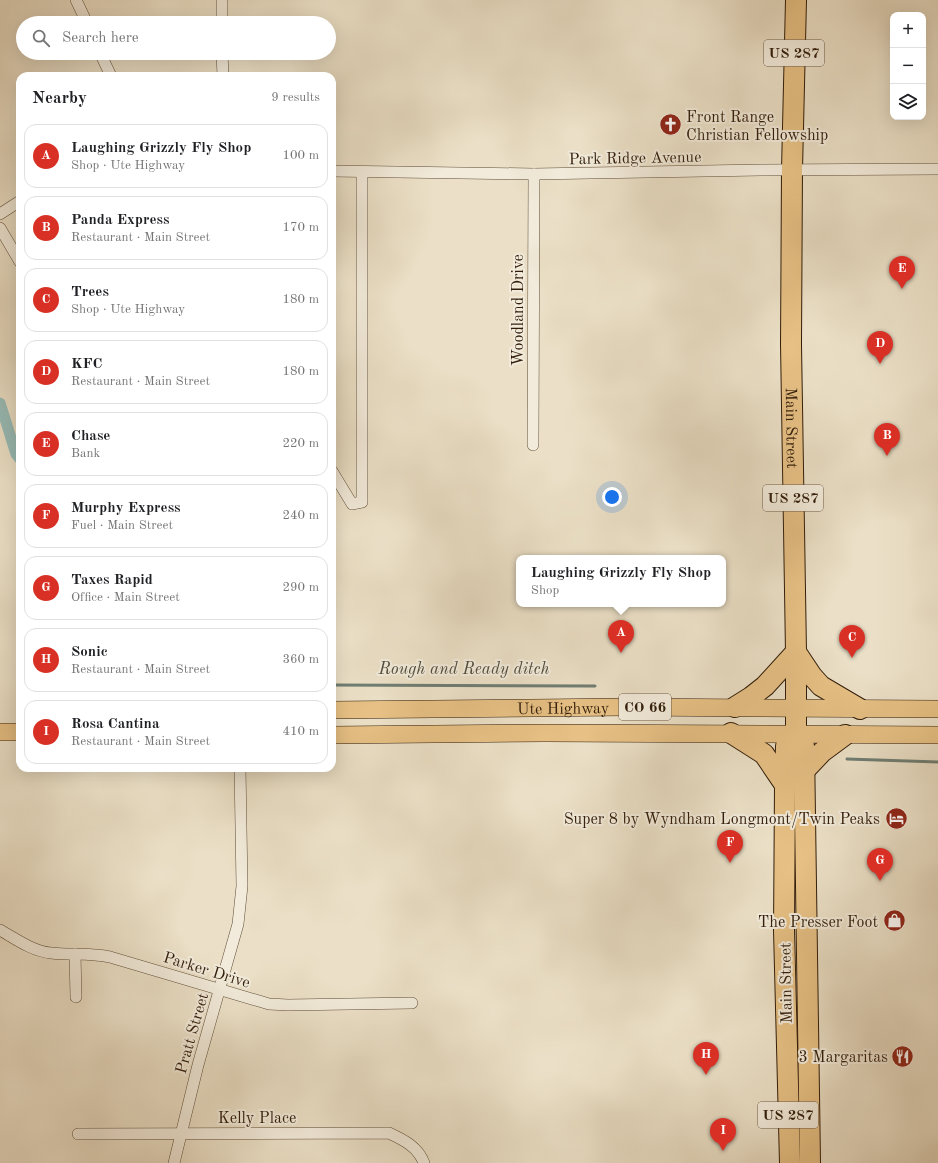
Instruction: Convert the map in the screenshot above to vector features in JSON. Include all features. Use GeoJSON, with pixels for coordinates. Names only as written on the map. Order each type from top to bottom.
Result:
{"type":"FeatureCollection","features":[{"type":"Feature","properties":{"kind":"highway","name":"US 287"},"geometry":{"type":"LineString","coordinates":[[792,170],[796,0]]}},
{"type":"Feature","properties":{"kind":"highway","name":"Main Street"},"geometry":{"type":"LineString","coordinates":[[792,170],[791,344],[796,733],[804,746],[805,770],[810,1163]]}},
{"type":"Feature","properties":{"kind":"highway"},"geometry":{"type":"LineString","coordinates":[[735,707],[765,686],[796,652],[812,676],[821,686],[860,708]]}},
{"type":"Feature","properties":{"kind":"highway"},"geometry":{"type":"LineString","coordinates":[[731,733],[764,754],[785,786]]}},
{"type":"Feature","properties":{"kind":"highway","name":"Main Street"},"geometry":{"type":"LineString","coordinates":[[790,1163],[784,930],[785,786],[786,746],[796,733]]}},
{"type":"Feature","properties":{"kind":"highway"},"geometry":{"type":"LineString","coordinates":[[805,770],[822,752],[846,735]]}},
{"type":"Feature","properties":{"kind":"main road","name":"Ute Highway"},"geometry":{"type":"LineString","coordinates":[[336,710],[735,707],[938,709]]}},
{"type":"Feature","properties":{"kind":"main road"},"geometry":{"type":"LineString","coordinates":[[0,732],[16,732]]}},
{"type":"Feature","properties":{"kind":"main road","name":"Ute Highway"},"geometry":{"type":"LineString","coordinates":[[336,735],[796,733],[846,735],[938,735]]}},
{"type":"Feature","properties":{"kind":"street"},"geometry":{"type":"LineString","coordinates":[[76,0],[83,16]]}},
{"type":"Feature","properties":{"kind":"street"},"geometry":{"type":"LineString","coordinates":[[222,0],[222,16]]}},
{"type":"Feature","properties":{"kind":"street"},"geometry":{"type":"LineString","coordinates":[[103,60],[109,72]]}},
{"type":"Feature","properties":{"kind":"street"},"geometry":{"type":"LineString","coordinates":[[222,60],[223,72]]}},
{"type":"Feature","properties":{"kind":"street","name":"Park Ridge Avenue"},"geometry":{"type":"LineString","coordinates":[[336,171],[534,174],[938,169]]}},
{"type":"Feature","properties":{"kind":"street"},"geometry":{"type":"LineString","coordinates":[[336,478],[352,504],[362,502],[362,172]]}},
{"type":"Feature","properties":{"kind":"street","name":"Woodland Drive"},"geometry":{"type":"LineString","coordinates":[[533,445],[534,174]]}},
{"type":"Feature","properties":{"kind":"street"},"geometry":{"type":"LineString","coordinates":[[0,214],[16,204]]}},
{"type":"Feature","properties":{"kind":"street"},"geometry":{"type":"LineString","coordinates":[[0,228],[16,255]]}},
{"type":"Feature","properties":{"kind":"street","name":"Pratt Street"},"geometry":{"type":"LineString","coordinates":[[174,1163],[198,1065],[237,934],[242,886],[240,772]]}},
{"type":"Feature","properties":{"kind":"street","name":"Parker Drive"},"geometry":{"type":"LineString","coordinates":[[0,930],[30,947],[50,953],[98,954],[110,956],[269,1004],[412,1003]]}},
{"type":"Feature","properties":{"kind":"street"},"geometry":{"type":"LineString","coordinates":[[75,954],[76,997]]}},
{"type":"Feature","properties":{"kind":"street","name":"Kelly Place"},"geometry":{"type":"LineString","coordinates":[[78,1134],[389,1133],[405,1141],[419,1152],[424,1163]]}},
{"type":"Feature","properties":{"kind":"waterway","name":"Rough and Ready ditch"},"geometry":{"type":"LineString","coordinates":[[0,403],[16,454]]}},
{"type":"Feature","properties":{"kind":"waterway","name":"Rough and Ready ditch"},"geometry":{"type":"LineString","coordinates":[[336,685],[595,686]]}},
{"type":"Feature","properties":{"kind":"waterway","name":"Rough and Ready ditch"},"geometry":{"type":"LineString","coordinates":[[847,759],[938,762]]}},
{"type":"Feature","properties":{"kind":"place","name":"Front Range Christian Fellowship"},"geometry":{"type":"Point","coordinates":[670,125]}},
{"type":"Feature","properties":{"kind":"place","name":"Chase"},"geometry":{"type":"Point","coordinates":[902,289]}},
{"type":"Feature","properties":{"kind":"place","name":"KFC"},"geometry":{"type":"Point","coordinates":[880,364]}},
{"type":"Feature","properties":{"kind":"place","name":"Panda Express"},"geometry":{"type":"Point","coordinates":[887,456]}},
{"type":"Feature","properties":{"kind":"place","name":"Laughing Grizzly Fly Shop"},"geometry":{"type":"Point","coordinates":[621,653]}},
{"type":"Feature","properties":{"kind":"place","name":"Trees"},"geometry":{"type":"Point","coordinates":[852,658]}},
{"type":"Feature","properties":{"kind":"place","name":"Super 8 by Wyndham Longmont/Twin Peaks"},"geometry":{"type":"Point","coordinates":[896,818]}},
{"type":"Feature","properties":{"kind":"place","name":"Murphy Express"},"geometry":{"type":"Point","coordinates":[730,863]}},
{"type":"Feature","properties":{"kind":"place","name":"Taxes Rapid"},"geometry":{"type":"Point","coordinates":[880,881]}},
{"type":"Feature","properties":{"kind":"place","name":"The Presser Foot"},"geometry":{"type":"Point","coordinates":[894,921]}},
{"type":"Feature","properties":{"kind":"place","name":"3 Margaritas"},"geometry":{"type":"Point","coordinates":[903,1056]}},
{"type":"Feature","properties":{"kind":"place","name":"Sonic"},"geometry":{"type":"Point","coordinates":[706,1075]}},
{"type":"Feature","properties":{"kind":"place","name":"Rosa Cantina"},"geometry":{"type":"Point","coordinates":[723,1151]}}]}
